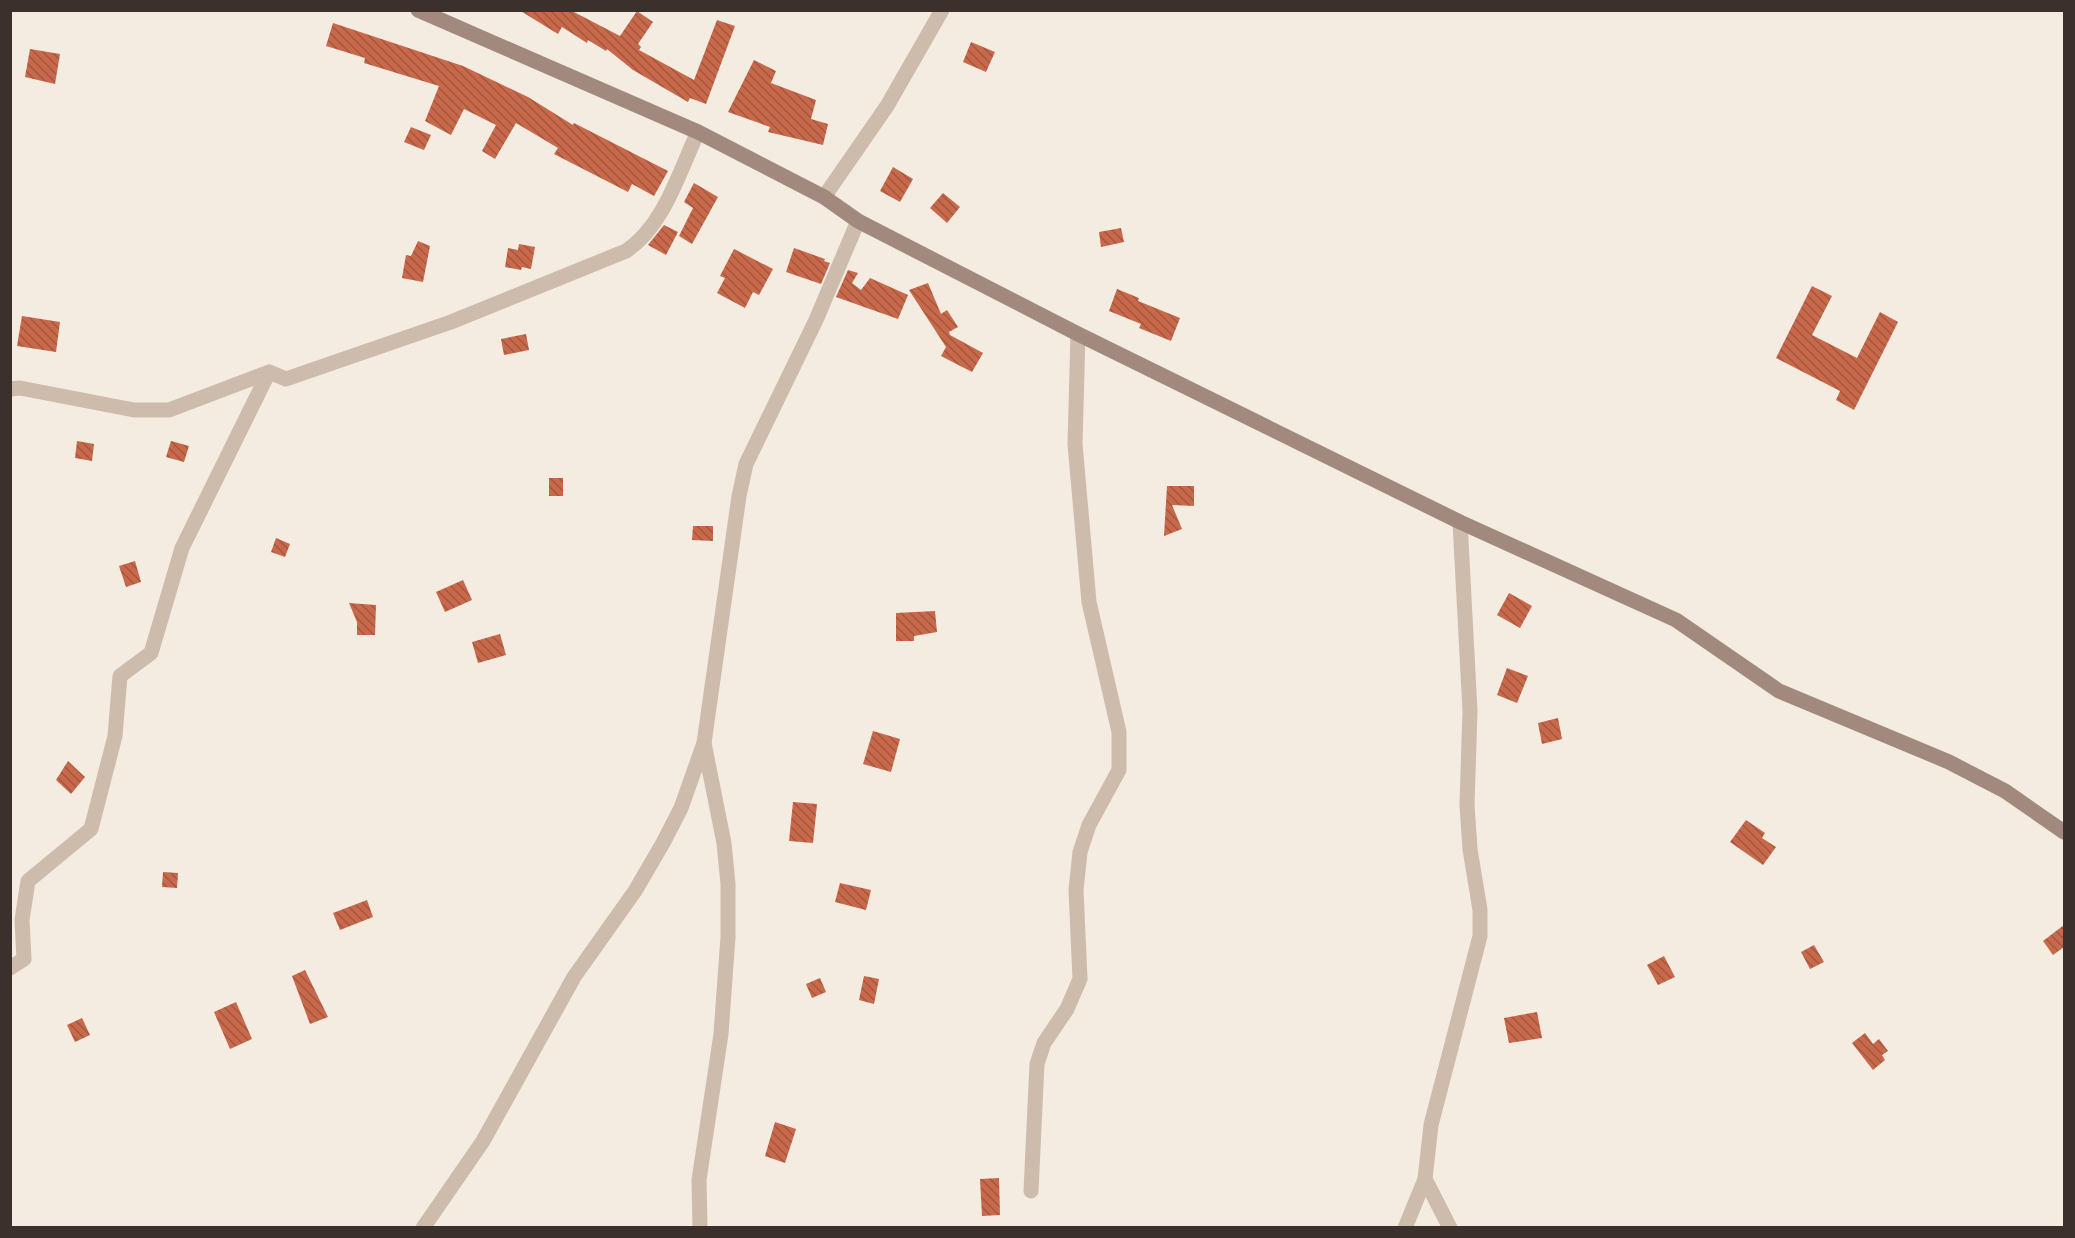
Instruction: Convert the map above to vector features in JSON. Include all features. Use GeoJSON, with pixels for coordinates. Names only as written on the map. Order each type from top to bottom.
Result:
{"type":"FeatureCollection","features":[{"type":"Feature","properties":{"kind":"main road"},"geometry":{"type":"LineString","coordinates":[[418,10],[698,132],[824,197],[858,220],[1078,334],[1460,522],[1676,620],[1779,692],[1948,762],[2005,791],[2064,832]]}},
{"type":"Feature","properties":{"kind":"street"},"geometry":{"type":"LineString","coordinates":[[824,197],[888,106],[942,10]]}},
{"type":"Feature","properties":{"kind":"street"},"geometry":{"type":"LineString","coordinates":[[10,389],[20,388],[134,410],[169,410],[269,372],[286,379],[451,322],[626,251],[639,242],[654,225],[698,132]]}},
{"type":"Feature","properties":{"kind":"street"},"geometry":{"type":"LineString","coordinates":[[423,1227],[483,1141],[574,976],[635,891],[681,808],[704,743],[739,496],[746,464],[816,320],[858,220]]}},
{"type":"Feature","properties":{"kind":"street"},"geometry":{"type":"LineString","coordinates":[[1031,1191],[1037,1064],[1044,1043],[1067,1009],[1080,979],[1076,890],[1080,852],[1089,825],[1119,770],[1120,752],[1119,732],[1089,602],[1075,444],[1078,334]]}},
{"type":"Feature","properties":{"kind":"street"},"geometry":{"type":"LineString","coordinates":[[10,968],[24,959],[22,920],[28,881],[92,829],[115,736],[120,676],[151,653],[182,548],[269,372]]}},
{"type":"Feature","properties":{"kind":"street"},"geometry":{"type":"LineString","coordinates":[[1405,1227],[1425,1179],[1431,1125],[1480,936],[1480,910],[1470,849],[1467,804],[1470,711],[1460,522]]}},
{"type":"Feature","properties":{"kind":"street"},"geometry":{"type":"LineString","coordinates":[[700,1227],[699,1180],[721,1034],[728,937],[728,884],[724,843],[704,743]]}},
{"type":"Feature","properties":{"kind":"street"},"geometry":{"type":"LineString","coordinates":[[1425,1179],[1450,1227]]}},
{"type":"Feature","properties":{"kind":"building"},"geometry":{"type":"Polygon","coordinates":[[[519,10],[572,11],[620,36],[637,11],[653,22],[638,44],[641,47],[639,50],[694,80],[717,20],[735,26],[706,104],[690,98],[688,102],[633,70],[607,49],[606,51],[588,40],[587,43],[562,27],[558,34],[519,10]]]}},
{"type":"Feature","properties":{"kind":"building"},"geometry":{"type":"Polygon","coordinates":[[[333,23],[463,66],[528,97],[573,125],[574,123],[668,171],[654,196],[632,184],[628,192],[554,154],[558,148],[516,123],[495,159],[482,151],[496,125],[464,109],[451,135],[425,121],[439,86],[364,63],[365,58],[326,46],[333,23]]]}},
{"type":"Feature","properties":{"kind":"building"},"geometry":{"type":"Polygon","coordinates":[[[971,42],[995,52],[986,72],[963,62],[971,42]]]}},
{"type":"Feature","properties":{"kind":"building"},"geometry":{"type":"Polygon","coordinates":[[[30,49],[60,54],[55,84],[25,77],[30,49]]]}},
{"type":"Feature","properties":{"kind":"building"},"geometry":{"type":"Polygon","coordinates":[[[754,60],[776,71],[771,83],[816,100],[811,119],[828,124],[823,145],[768,132],[770,127],[728,112],[754,60]]]}},
{"type":"Feature","properties":{"kind":"building"},"geometry":{"type":"Polygon","coordinates":[[[411,127],[431,135],[424,150],[404,142],[411,127]]]}},
{"type":"Feature","properties":{"kind":"building"},"geometry":{"type":"Polygon","coordinates":[[[893,167],[913,179],[900,202],[880,191],[893,167]]]}},
{"type":"Feature","properties":{"kind":"building"},"geometry":{"type":"Polygon","coordinates":[[[694,183],[718,197],[692,244],[679,236],[693,208],[684,202],[694,183]]]}},
{"type":"Feature","properties":{"kind":"building"},"geometry":{"type":"Polygon","coordinates":[[[943,193],[960,207],[947,223],[930,208],[943,193]]]}},
{"type":"Feature","properties":{"kind":"building"},"geometry":{"type":"Polygon","coordinates":[[[664,225],[678,232],[666,255],[648,245],[664,225]]]}},
{"type":"Feature","properties":{"kind":"building"},"geometry":{"type":"Polygon","coordinates":[[[1121,228],[1124,242],[1101,247],[1099,232],[1121,228]]]}},
{"type":"Feature","properties":{"kind":"building"},"geometry":{"type":"Polygon","coordinates":[[[418,241],[430,246],[423,282],[402,278],[406,255],[411,256],[418,241]]]}},
{"type":"Feature","properties":{"kind":"building"},"geometry":{"type":"Polygon","coordinates":[[[519,244],[535,247],[531,269],[505,267],[508,248],[518,250],[519,244]]]}},
{"type":"Feature","properties":{"kind":"building"},"geometry":{"type":"Polygon","coordinates":[[[794,248],[830,263],[821,284],[786,272],[794,248]]]}},
{"type":"Feature","properties":{"kind":"building"},"geometry":{"type":"Polygon","coordinates":[[[734,249],[773,269],[759,295],[753,292],[745,308],[717,293],[725,278],[720,276],[734,249]]]}},
{"type":"Feature","properties":{"kind":"building"},"geometry":{"type":"Polygon","coordinates":[[[848,270],[858,273],[852,283],[861,290],[870,278],[908,295],[898,319],[836,297],[848,270]]]}},
{"type":"Feature","properties":{"kind":"building"},"geometry":{"type":"Polygon","coordinates":[[[928,283],[941,314],[947,310],[958,327],[949,332],[950,335],[983,353],[972,372],[941,356],[946,347],[909,290],[928,283]]]}},
{"type":"Feature","properties":{"kind":"building"},"geometry":{"type":"Polygon","coordinates":[[[1812,286],[1832,296],[1812,335],[1857,358],[1880,312],[1898,322],[1854,410],[1836,400],[1840,391],[1776,358],[1812,286]]]}},
{"type":"Feature","properties":{"kind":"building"},"geometry":{"type":"Polygon","coordinates":[[[1117,289],[1139,298],[1138,301],[1180,318],[1171,341],[1139,328],[1141,324],[1109,311],[1117,289]]]}},
{"type":"Feature","properties":{"kind":"building"},"geometry":{"type":"Polygon","coordinates":[[[22,316],[60,322],[56,352],[17,346],[22,316]]]}},
{"type":"Feature","properties":{"kind":"building"},"geometry":{"type":"Polygon","coordinates":[[[526,334],[529,350],[504,355],[501,339],[526,334]]]}},
{"type":"Feature","properties":{"kind":"building"},"geometry":{"type":"Polygon","coordinates":[[[77,441],[94,444],[92,461],[75,458],[77,441]]]}},
{"type":"Feature","properties":{"kind":"building"},"geometry":{"type":"Polygon","coordinates":[[[171,441],[189,446],[184,462],[166,457],[171,441]]]}},
{"type":"Feature","properties":{"kind":"building"},"geometry":{"type":"Polygon","coordinates":[[[549,478],[563,478],[563,496],[549,496],[549,478]]]}},
{"type":"Feature","properties":{"kind":"building"},"geometry":{"type":"Polygon","coordinates":[[[1167,486],[1194,486],[1194,506],[1172,505],[1182,529],[1164,536],[1167,486]]]}},
{"type":"Feature","properties":{"kind":"building"},"geometry":{"type":"Polygon","coordinates":[[[693,526],[713,526],[713,541],[692,540],[693,526]]]}},
{"type":"Feature","properties":{"kind":"building"},"geometry":{"type":"Polygon","coordinates":[[[276,538],[290,544],[285,557],[271,552],[276,538]]]}},
{"type":"Feature","properties":{"kind":"building"},"geometry":{"type":"Polygon","coordinates":[[[135,561],[141,582],[126,587],[119,566],[135,561]]]}},
{"type":"Feature","properties":{"kind":"building"},"geometry":{"type":"Polygon","coordinates":[[[463,580],[472,600],[445,612],[436,592],[463,580]]]}},
{"type":"Feature","properties":{"kind":"building"},"geometry":{"type":"Polygon","coordinates":[[[1509,593],[1532,606],[1520,628],[1497,615],[1509,593]]]}},
{"type":"Feature","properties":{"kind":"building"},"geometry":{"type":"Polygon","coordinates":[[[349,603],[376,605],[375,635],[357,635],[357,622],[349,603]]]}},
{"type":"Feature","properties":{"kind":"building"},"geometry":{"type":"Polygon","coordinates":[[[935,611],[937,632],[914,636],[914,641],[896,641],[896,613],[935,611]]]}},
{"type":"Feature","properties":{"kind":"building"},"geometry":{"type":"Polygon","coordinates":[[[500,634],[506,655],[478,663],[472,642],[500,634]]]}},
{"type":"Feature","properties":{"kind":"building"},"geometry":{"type":"Polygon","coordinates":[[[1507,668],[1528,676],[1517,703],[1497,695],[1507,668]]]}},
{"type":"Feature","properties":{"kind":"building"},"geometry":{"type":"Polygon","coordinates":[[[1558,718],[1562,739],[1542,744],[1538,723],[1558,718]]]}},
{"type":"Feature","properties":{"kind":"building"},"geometry":{"type":"Polygon","coordinates":[[[873,731],[900,739],[891,772],[863,764],[873,731]]]}},
{"type":"Feature","properties":{"kind":"building"},"geometry":{"type":"Polygon","coordinates":[[[68,761],[85,777],[71,794],[56,780],[68,761]]]}},
{"type":"Feature","properties":{"kind":"building"},"geometry":{"type":"Polygon","coordinates":[[[793,802],[817,804],[813,843],[789,841],[793,802]]]}},
{"type":"Feature","properties":{"kind":"building"},"geometry":{"type":"Polygon","coordinates":[[[1746,820],[1765,833],[1762,838],[1776,847],[1763,865],[1730,842],[1746,820]]]}},
{"type":"Feature","properties":{"kind":"building"},"geometry":{"type":"Polygon","coordinates":[[[163,872],[178,873],[177,888],[162,887],[163,872]]]}},
{"type":"Feature","properties":{"kind":"building"},"geometry":{"type":"Polygon","coordinates":[[[840,883],[871,890],[866,910],[835,902],[840,883]]]}},
{"type":"Feature","properties":{"kind":"building"},"geometry":{"type":"Polygon","coordinates":[[[367,900],[373,917],[340,930],[333,913],[367,900]]]}},
{"type":"Feature","properties":{"kind":"building"},"geometry":{"type":"Polygon","coordinates":[[[2064,925],[2064,947],[2053,955],[2043,941],[2064,925]]]}},
{"type":"Feature","properties":{"kind":"building"},"geometry":{"type":"Polygon","coordinates":[[[1814,945],[1824,962],[1810,969],[1801,952],[1814,945]]]}},
{"type":"Feature","properties":{"kind":"building"},"geometry":{"type":"Polygon","coordinates":[[[1664,956],[1675,977],[1658,985],[1647,965],[1664,956]]]}},
{"type":"Feature","properties":{"kind":"building"},"geometry":{"type":"Polygon","coordinates":[[[305,970],[328,1017],[310,1024],[292,976],[305,970]]]}},
{"type":"Feature","properties":{"kind":"building"},"geometry":{"type":"Polygon","coordinates":[[[864,976],[879,979],[874,1004],[859,1000],[864,976]]]}},
{"type":"Feature","properties":{"kind":"building"},"geometry":{"type":"Polygon","coordinates":[[[820,978],[826,992],[812,998],[806,984],[820,978]]]}},
{"type":"Feature","properties":{"kind":"building"},"geometry":{"type":"Polygon","coordinates":[[[236,1002],[252,1039],[230,1049],[214,1012],[236,1002]]]}},
{"type":"Feature","properties":{"kind":"building"},"geometry":{"type":"Polygon","coordinates":[[[1537,1012],[1542,1038],[1509,1043],[1504,1018],[1537,1012]]]}},
{"type":"Feature","properties":{"kind":"building"},"geometry":{"type":"Polygon","coordinates":[[[82,1018],[90,1035],[75,1042],[67,1025],[82,1018]]]}},
{"type":"Feature","properties":{"kind":"building"},"geometry":{"type":"Polygon","coordinates":[[[1865,1033],[1873,1044],[1879,1039],[1888,1051],[1882,1055],[1885,1060],[1873,1070],[1852,1043],[1865,1033]]]}},
{"type":"Feature","properties":{"kind":"building"},"geometry":{"type":"Polygon","coordinates":[[[775,1122],[796,1129],[785,1163],[765,1156],[775,1122]]]}},
{"type":"Feature","properties":{"kind":"building"},"geometry":{"type":"Polygon","coordinates":[[[999,1178],[1000,1215],[982,1216],[980,1179],[999,1178]]]}}]}
